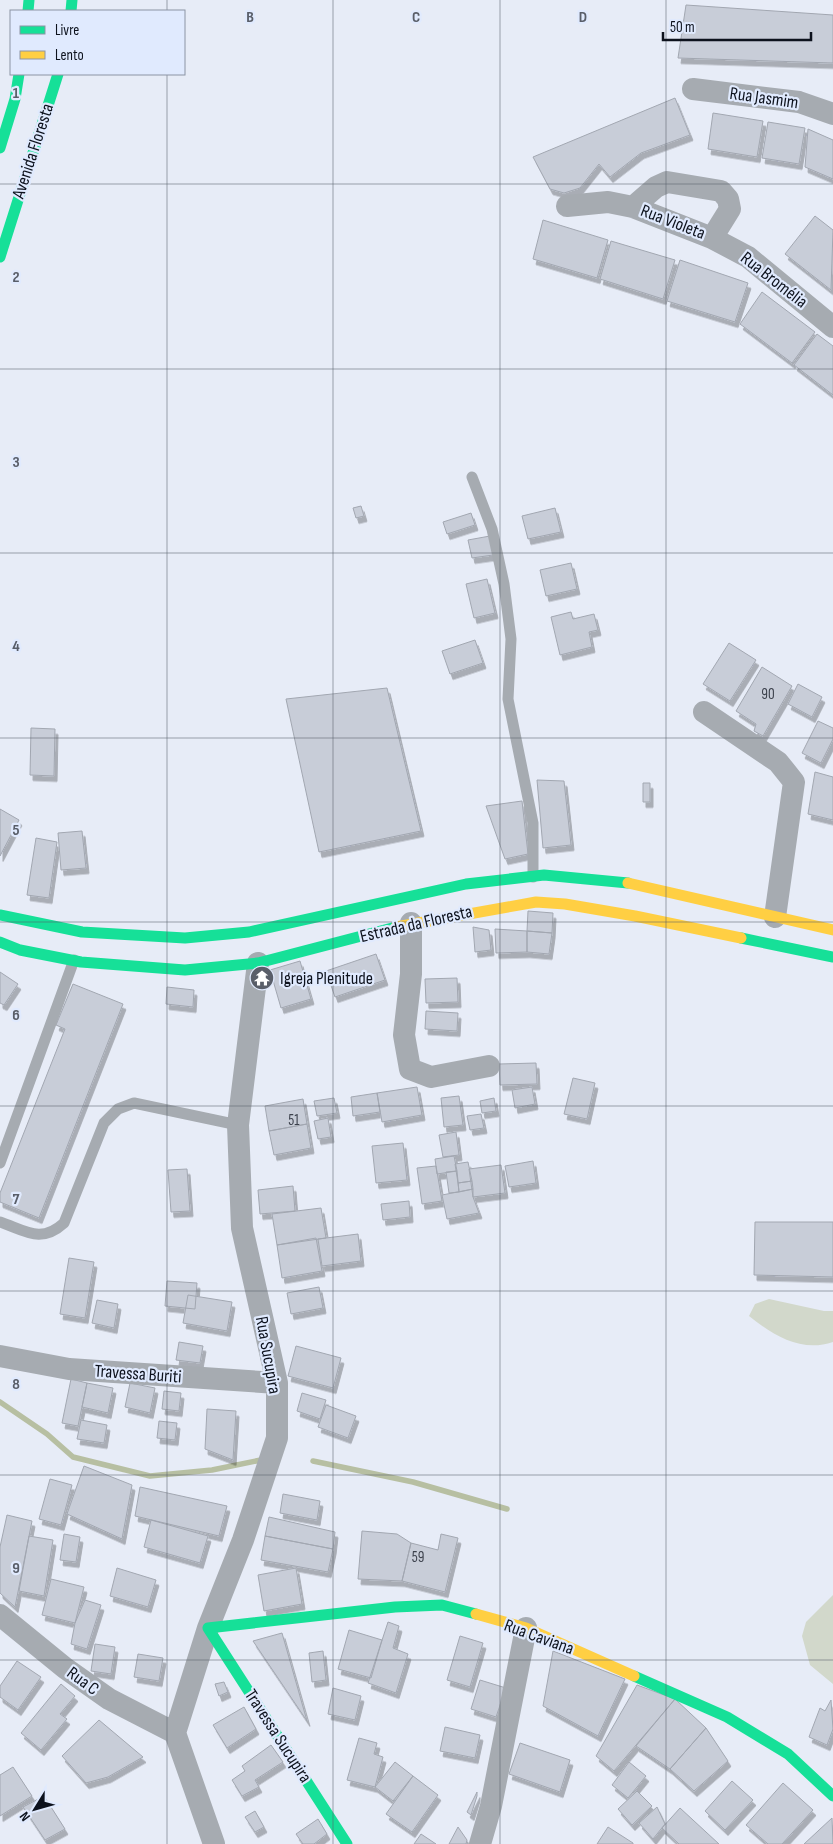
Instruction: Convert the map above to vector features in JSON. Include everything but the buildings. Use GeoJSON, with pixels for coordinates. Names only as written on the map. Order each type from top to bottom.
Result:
{"type":"FeatureCollection","features":[{"type":"Feature","properties":{"kind":"main road","name":"Avenida Floresta"},"geometry":{"type":"LineString","coordinates":[[0,148],[15,99],[19,75]]}},
{"type":"Feature","properties":{"kind":"main road","name":"Avenida Floresta"},"geometry":{"type":"LineString","coordinates":[[0,257],[58,75]]}},
{"type":"Feature","properties":{"kind":"main road","name":"Estrada da Floresta"},"geometry":{"type":"LineString","coordinates":[[0,915],[82,932],[185,938],[249,932],[466,884],[544,875],[639,884],[833,930]]}},
{"type":"Feature","properties":{"kind":"main road","name":"Estrada da Floresta"},"geometry":{"type":"LineString","coordinates":[[0,942],[20,950],[74,960],[185,970],[258,963],[410,923],[536,902],[565,904],[635,916],[833,957]]}},
{"type":"Feature","properties":{"kind":"main road","name":"Rua Caviana"},"geometry":{"type":"LineString","coordinates":[[208,1628],[395,1608],[442,1606],[526,1628],[727,1717],[788,1754],[833,1796]]}},
{"type":"Feature","properties":{"kind":"main road","name":"Travessa Sucupira"},"geometry":{"type":"LineString","coordinates":[[208,1628],[347,1844]]}},
{"type":"Feature","properties":{"kind":"street","name":"Rua Jasmim"},"geometry":{"type":"LineString","coordinates":[[692,89],[799,102],[833,114]]}},
{"type":"Feature","properties":{"kind":"street","name":"Rua Violeta"},"geometry":{"type":"LineString","coordinates":[[567,206],[608,202],[633,207],[712,238],[730,209],[728,198],[721,191],[668,182],[656,187],[633,207]]}},
{"type":"Feature","properties":{"kind":"street","name":"Rua Bromélia"},"geometry":{"type":"LineString","coordinates":[[712,238],[748,257],[833,327]]}},
{"type":"Feature","properties":{"kind":"street"},"geometry":{"type":"LineString","coordinates":[[704,712],[778,762],[794,782],[775,917]]}},
{"type":"Feature","properties":{"kind":"street"},"geometry":{"type":"LineString","coordinates":[[410,923],[411,974],[404,1035],[410,1069],[431,1077],[489,1066]]}},
{"type":"Feature","properties":{"kind":"street","name":"Rua Sucupira"},"geometry":{"type":"LineString","coordinates":[[175,1733],[208,1628],[243,1540],[277,1438],[277,1383],[242,1228],[238,1125],[258,963]]}},
{"type":"Feature","properties":{"kind":"street","name":"Travessa Buriti"},"geometry":{"type":"LineString","coordinates":[[0,1356],[69,1369],[277,1383]]}},
{"type":"Feature","properties":{"kind":"street","name":"Rua C"},"geometry":{"type":"LineString","coordinates":[[0,1615],[65,1668],[109,1700],[175,1733]]}},
{"type":"Feature","properties":{"kind":"street"},"geometry":{"type":"LineString","coordinates":[[480,1844],[490,1806],[526,1628]]}},
{"type":"Feature","properties":{"kind":"street"},"geometry":{"type":"LineString","coordinates":[[175,1733],[214,1844]]}},
{"type":"Feature","properties":{"kind":"lane"},"geometry":{"type":"LineString","coordinates":[[472,477],[492,529],[504,584],[511,639],[508,699],[533,823],[533,877]]}},
{"type":"Feature","properties":{"kind":"lane"},"geometry":{"type":"LineString","coordinates":[[0,1163],[74,960]]}},
{"type":"Feature","properties":{"kind":"lane"},"geometry":{"type":"LineString","coordinates":[[0,1222],[40,1236],[53,1234],[64,1223],[104,1123],[118,1109],[134,1103],[238,1125]]}},
{"type":"Feature","properties":{"kind":"shaded area"},"geometry":{"type":"Polygon","coordinates":[[[769,1299],[824,1311],[833,1311],[833,1342],[821,1345],[799,1344],[768,1330],[749,1316],[755,1304],[769,1299]]]}},
{"type":"Feature","properties":{"kind":"shaded area"},"geometry":{"type":"Polygon","coordinates":[[[833,1595],[833,1684],[810,1665],[802,1636],[806,1622],[833,1595]]]}},
{"type":"Feature","properties":{"kind":"waterway"},"geometry":{"type":"LineString","coordinates":[[0,1402],[47,1434],[73,1457],[150,1476],[212,1470],[261,1460]]}},
{"type":"Feature","properties":{"kind":"waterway"},"geometry":{"type":"LineString","coordinates":[[313,1461],[413,1482],[507,1509]]}},
{"type":"Feature","properties":{"kind":"traffic: fast"},"geometry":{"type":"LineString","coordinates":[[28,10],[29,0]]}},
{"type":"Feature","properties":{"kind":"traffic: fast"},"geometry":{"type":"LineString","coordinates":[[71,10],[72,0]]}},
{"type":"Feature","properties":{"kind":"traffic: fast"},"geometry":{"type":"LineString","coordinates":[[0,148],[15,99],[19,75]]}},
{"type":"Feature","properties":{"kind":"traffic: fast"},"geometry":{"type":"LineString","coordinates":[[0,257],[58,75]]}},
{"type":"Feature","properties":{"kind":"traffic: fast"},"geometry":{"type":"LineString","coordinates":[[0,915],[82,932],[185,938],[249,932],[466,884],[544,875],[628,883]]}},
{"type":"Feature","properties":{"kind":"traffic: fast"},"geometry":{"type":"LineString","coordinates":[[0,942],[20,950],[81,962],[185,970],[258,963],[396,927]]}},
{"type":"Feature","properties":{"kind":"traffic: fast"},"geometry":{"type":"LineString","coordinates":[[741,938],[833,957]]}},
{"type":"Feature","properties":{"kind":"traffic: fast"},"geometry":{"type":"LineString","coordinates":[[347,1844],[208,1628],[395,1607],[442,1605],[476,1614]]}},
{"type":"Feature","properties":{"kind":"traffic: fast"},"geometry":{"type":"LineString","coordinates":[[634,1676],[727,1717],[788,1754],[833,1796]]}},
{"type":"Feature","properties":{"kind":"traffic: slow"},"geometry":{"type":"LineString","coordinates":[[628,883],[833,930]]}},
{"type":"Feature","properties":{"kind":"traffic: slow"},"geometry":{"type":"LineString","coordinates":[[396,927],[536,902],[565,904],[635,916],[741,938]]}},
{"type":"Feature","properties":{"kind":"traffic: slow"},"geometry":{"type":"LineString","coordinates":[[476,1614],[526,1628],[634,1676]]}},
{"type":"Feature","properties":{"kind":"place","name":"Igreja Plenitude"},"geometry":{"type":"Point","coordinates":[262,978]}}]}
